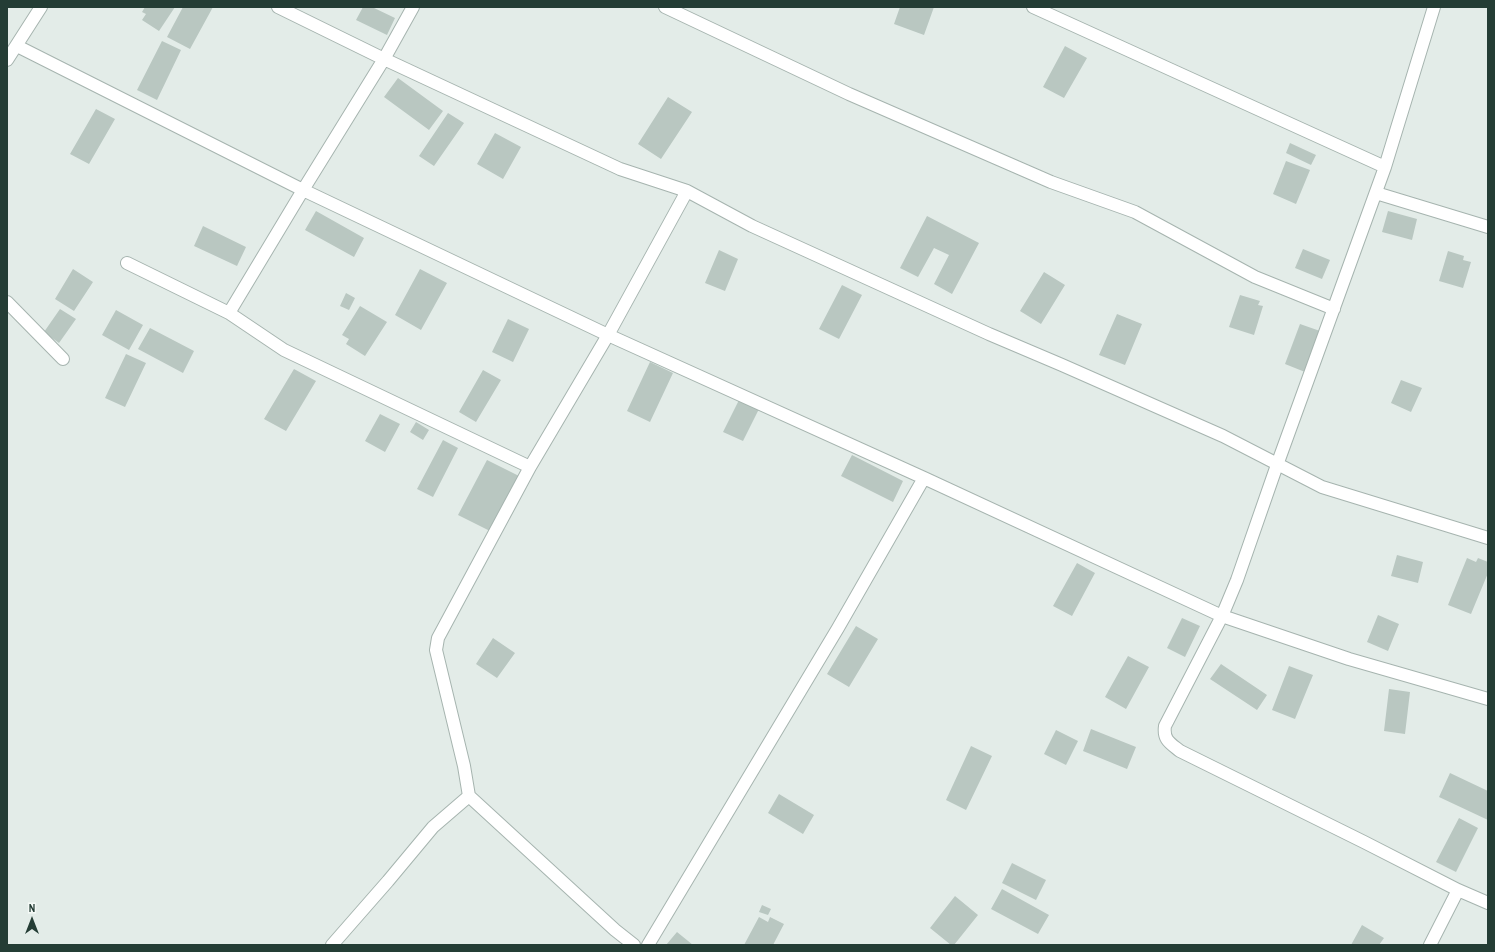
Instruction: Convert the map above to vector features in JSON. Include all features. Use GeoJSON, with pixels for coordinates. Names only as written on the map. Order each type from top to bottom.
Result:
{"type":"FeatureCollection","features":[{"type":"Feature","properties":{"kind":"street"},"geometry":{"type":"LineString","coordinates":[[7,60],[41,7]]}},
{"type":"Feature","properties":{"kind":"street"},"geometry":{"type":"LineString","coordinates":[[278,7],[384,59],[620,169],[687,191],[752,226],[989,334],[1223,436],[1322,487],[1488,538]]}},
{"type":"Feature","properties":{"kind":"street"},"geometry":{"type":"LineString","coordinates":[[229,313],[384,59],[412,7]]}},
{"type":"Feature","properties":{"kind":"street"},"geometry":{"type":"LineString","coordinates":[[665,7],[849,94],[1051,182],[1135,212],[1255,277],[1334,308]]}},
{"type":"Feature","properties":{"kind":"street"},"geometry":{"type":"LineString","coordinates":[[1033,7],[1385,167]]}},
{"type":"Feature","properties":{"kind":"street"},"geometry":{"type":"LineString","coordinates":[[1434,7],[1385,167],[1237,580],[1222,616],[1165,726],[1164,734],[1168,742],[1180,751],[1458,890],[1488,903]]}},
{"type":"Feature","properties":{"kind":"street"},"geometry":{"type":"LineString","coordinates":[[17,46],[303,190],[608,336],[924,478],[1222,616],[1349,659],[1488,699]]}},
{"type":"Feature","properties":{"kind":"street"},"geometry":{"type":"LineString","coordinates":[[634,945],[609,925],[469,796],[464,766],[436,650],[438,638],[530,467],[608,336],[687,191]]}},
{"type":"Feature","properties":{"kind":"street"},"geometry":{"type":"LineString","coordinates":[[1376,193],[1488,227]]}},
{"type":"Feature","properties":{"kind":"street"},"geometry":{"type":"LineString","coordinates":[[127,263],[229,313],[284,350],[530,467]]}},
{"type":"Feature","properties":{"kind":"street"},"geometry":{"type":"LineString","coordinates":[[7,302],[63,359]]}},
{"type":"Feature","properties":{"kind":"street"},"geometry":{"type":"LineString","coordinates":[[648,945],[834,634],[924,478]]}},
{"type":"Feature","properties":{"kind":"street"},"geometry":{"type":"LineString","coordinates":[[332,945],[434,827],[469,796]]}},
{"type":"Feature","properties":{"kind":"street"},"geometry":{"type":"LineString","coordinates":[[1430,945],[1458,890]]}},
{"type":"Feature","properties":{"kind":"building"},"geometry":{"type":"Polygon","coordinates":[[[145,7],[175,7],[159,31],[142,20],[146,14],[142,12],[145,7]]]}},
{"type":"Feature","properties":{"kind":"building"},"geometry":{"type":"Polygon","coordinates":[[[183,7],[213,7],[190,49],[167,37],[183,7]]]}},
{"type":"Feature","properties":{"kind":"building"},"geometry":{"type":"Polygon","coordinates":[[[363,7],[372,7],[395,18],[387,35],[356,20],[363,7]]]}},
{"type":"Feature","properties":{"kind":"building"},"geometry":{"type":"Polygon","coordinates":[[[900,7],[934,7],[924,35],[894,24],[900,7]]]}},
{"type":"Feature","properties":{"kind":"building"},"geometry":{"type":"Polygon","coordinates":[[[162,41],[181,50],[157,100],[137,90],[162,41]]]}},
{"type":"Feature","properties":{"kind":"building"},"geometry":{"type":"Polygon","coordinates":[[[1065,46],[1087,58],[1064,98],[1043,87],[1065,46]]]}},
{"type":"Feature","properties":{"kind":"building"},"geometry":{"type":"Polygon","coordinates":[[[398,78],[443,111],[429,130],[384,97],[398,78]]]}},
{"type":"Feature","properties":{"kind":"building"},"geometry":{"type":"Polygon","coordinates":[[[668,97],[692,112],[661,159],[638,144],[668,97]]]}},
{"type":"Feature","properties":{"kind":"building"},"geometry":{"type":"Polygon","coordinates":[[[96,109],[115,119],[89,164],[70,154],[96,109]]]}},
{"type":"Feature","properties":{"kind":"building"},"geometry":{"type":"Polygon","coordinates":[[[448,113],[464,123],[434,166],[419,156],[448,113]]]}},
{"type":"Feature","properties":{"kind":"building"},"geometry":{"type":"Polygon","coordinates":[[[495,133],[521,147],[503,179],[477,164],[495,133]]]}},
{"type":"Feature","properties":{"kind":"building"},"geometry":{"type":"Polygon","coordinates":[[[1290,143],[1316,155],[1311,165],[1286,153],[1290,143]]]}},
{"type":"Feature","properties":{"kind":"building"},"geometry":{"type":"Polygon","coordinates":[[[1286,161],[1310,170],[1296,204],[1273,194],[1286,161]]]}},
{"type":"Feature","properties":{"kind":"building"},"geometry":{"type":"Polygon","coordinates":[[[316,211],[364,238],[354,257],[305,230],[316,211]]]}},
{"type":"Feature","properties":{"kind":"building"},"geometry":{"type":"Polygon","coordinates":[[[1388,211],[1417,219],[1412,240],[1382,232],[1388,211]]]}},
{"type":"Feature","properties":{"kind":"building"},"geometry":{"type":"Polygon","coordinates":[[[927,216],[979,243],[952,294],[934,284],[949,255],[934,248],[918,277],[900,268],[927,216]]]}},
{"type":"Feature","properties":{"kind":"building"},"geometry":{"type":"Polygon","coordinates":[[[203,226],[246,247],[237,266],[194,246],[203,226]]]}},
{"type":"Feature","properties":{"kind":"building"},"geometry":{"type":"Polygon","coordinates":[[[1303,249],[1330,260],[1322,279],[1295,268],[1303,249]]]}},
{"type":"Feature","properties":{"kind":"building"},"geometry":{"type":"Polygon","coordinates":[[[719,250],[738,259],[725,291],[705,283],[719,250]]]}},
{"type":"Feature","properties":{"kind":"building"},"geometry":{"type":"Polygon","coordinates":[[[1448,251],[1464,256],[1463,260],[1471,262],[1463,288],[1439,281],[1448,251]]]}},
{"type":"Feature","properties":{"kind":"building"},"geometry":{"type":"Polygon","coordinates":[[[73,269],[93,282],[74,311],[55,299],[73,269]]]}},
{"type":"Feature","properties":{"kind":"building"},"geometry":{"type":"Polygon","coordinates":[[[420,269],[447,283],[421,330],[395,315],[420,269]]]}},
{"type":"Feature","properties":{"kind":"building"},"geometry":{"type":"Polygon","coordinates":[[[1044,272],[1065,285],[1041,324],[1020,311],[1044,272]]]}},
{"type":"Feature","properties":{"kind":"building"},"geometry":{"type":"Polygon","coordinates":[[[842,285],[862,295],[839,339],[819,329],[842,285]]]}},
{"type":"Feature","properties":{"kind":"building"},"geometry":{"type":"Polygon","coordinates":[[[346,293],[355,298],[349,310],[340,306],[346,293]]]}},
{"type":"Feature","properties":{"kind":"building"},"geometry":{"type":"Polygon","coordinates":[[[1240,295],[1260,301],[1258,305],[1263,306],[1254,335],[1229,327],[1240,295]]]}},
{"type":"Feature","properties":{"kind":"building"},"geometry":{"type":"Polygon","coordinates":[[[360,306],[387,322],[365,356],[346,344],[349,339],[342,335],[360,306]]]}},
{"type":"Feature","properties":{"kind":"building"},"geometry":{"type":"Polygon","coordinates":[[[60,309],[76,319],[59,343],[44,332],[60,309]]]}},
{"type":"Feature","properties":{"kind":"building"},"geometry":{"type":"Polygon","coordinates":[[[116,310],[143,325],[129,350],[102,335],[116,310]]]}},
{"type":"Feature","properties":{"kind":"building"},"geometry":{"type":"Polygon","coordinates":[[[1117,314],[1142,324],[1125,365],[1099,355],[1117,314]]]}},
{"type":"Feature","properties":{"kind":"building"},"geometry":{"type":"Polygon","coordinates":[[[508,319],[529,329],[513,362],[492,352],[508,319]]]}},
{"type":"Feature","properties":{"kind":"building"},"geometry":{"type":"Polygon","coordinates":[[[1300,324],[1320,331],[1305,372],[1285,364],[1300,324]]]}},
{"type":"Feature","properties":{"kind":"building"},"geometry":{"type":"Polygon","coordinates":[[[150,328],[194,351],[183,373],[138,349],[150,328]]]}},
{"type":"Feature","properties":{"kind":"building"},"geometry":{"type":"Polygon","coordinates":[[[126,354],[146,363],[125,407],[105,398],[126,354]]]}},
{"type":"Feature","properties":{"kind":"building"},"geometry":{"type":"Polygon","coordinates":[[[650,362],[673,373],[650,422],[627,411],[650,362]]]}},
{"type":"Feature","properties":{"kind":"building"},"geometry":{"type":"Polygon","coordinates":[[[294,369],[316,381],[286,431],[264,419],[294,369]]]}},
{"type":"Feature","properties":{"kind":"building"},"geometry":{"type":"Polygon","coordinates":[[[483,370],[501,380],[476,422],[459,412],[483,370]]]}},
{"type":"Feature","properties":{"kind":"building"},"geometry":{"type":"Polygon","coordinates":[[[1401,380],[1422,388],[1411,412],[1391,403],[1401,380]]]}},
{"type":"Feature","properties":{"kind":"building"},"geometry":{"type":"Polygon","coordinates":[[[739,400],[759,409],[743,441],[723,432],[739,400]]]}},
{"type":"Feature","properties":{"kind":"building"},"geometry":{"type":"Polygon","coordinates":[[[380,414],[400,424],[385,452],[365,441],[380,414]]]}},
{"type":"Feature","properties":{"kind":"building"},"geometry":{"type":"Polygon","coordinates":[[[416,422],[429,430],[423,440],[410,432],[416,422]]]}},
{"type":"Feature","properties":{"kind":"building"},"geometry":{"type":"Polygon","coordinates":[[[443,440],[458,448],[433,497],[417,489],[443,440]]]}},
{"type":"Feature","properties":{"kind":"building"},"geometry":{"type":"Polygon","coordinates":[[[852,455],[903,481],[893,502],[841,476],[852,455]]]}},
{"type":"Feature","properties":{"kind":"building"},"geometry":{"type":"Polygon","coordinates":[[[487,460],[519,476],[490,531],[458,515],[487,460]]]}},
{"type":"Feature","properties":{"kind":"building"},"geometry":{"type":"Polygon","coordinates":[[[1397,555],[1423,562],[1418,583],[1391,576],[1397,555]]]}},
{"type":"Feature","properties":{"kind":"building"},"geometry":{"type":"Polygon","coordinates":[[[1467,558],[1476,562],[1478,558],[1488,562],[1488,573],[1471,614],[1448,605],[1467,558]]]}},
{"type":"Feature","properties":{"kind":"building"},"geometry":{"type":"Polygon","coordinates":[[[1077,563],[1095,573],[1072,616],[1053,606],[1077,563]]]}},
{"type":"Feature","properties":{"kind":"building"},"geometry":{"type":"Polygon","coordinates":[[[1378,615],[1399,624],[1388,651],[1367,642],[1378,615]]]}},
{"type":"Feature","properties":{"kind":"building"},"geometry":{"type":"Polygon","coordinates":[[[1182,618],[1200,626],[1185,657],[1167,648],[1182,618]]]}},
{"type":"Feature","properties":{"kind":"building"},"geometry":{"type":"Polygon","coordinates":[[[856,626],[878,639],[849,687],[827,674],[856,626]]]}},
{"type":"Feature","properties":{"kind":"building"},"geometry":{"type":"Polygon","coordinates":[[[493,638],[515,653],[497,678],[476,664],[493,638]]]}},
{"type":"Feature","properties":{"kind":"building"},"geometry":{"type":"Polygon","coordinates":[[[1128,656],[1149,667],[1126,709],[1105,697],[1128,656]]]}},
{"type":"Feature","properties":{"kind":"building"},"geometry":{"type":"Polygon","coordinates":[[[1221,664],[1267,695],[1257,710],[1210,679],[1221,664]]]}},
{"type":"Feature","properties":{"kind":"building"},"geometry":{"type":"Polygon","coordinates":[[[1289,666],[1313,675],[1295,719],[1272,710],[1289,666]]]}},
{"type":"Feature","properties":{"kind":"building"},"geometry":{"type":"Polygon","coordinates":[[[1389,689],[1410,692],[1405,734],[1384,731],[1389,689]]]}},
{"type":"Feature","properties":{"kind":"building"},"geometry":{"type":"Polygon","coordinates":[[[1091,729],[1136,747],[1127,769],[1083,751],[1091,729]]]}},
{"type":"Feature","properties":{"kind":"building"},"geometry":{"type":"Polygon","coordinates":[[[1056,730],[1078,741],[1066,765],[1044,754],[1056,730]]]}},
{"type":"Feature","properties":{"kind":"building"},"geometry":{"type":"Polygon","coordinates":[[[971,746],[992,756],[966,810],[946,800],[971,746]]]}},
{"type":"Feature","properties":{"kind":"building"},"geometry":{"type":"Polygon","coordinates":[[[1450,773],[1488,791],[1488,820],[1439,797],[1450,773]]]}},
{"type":"Feature","properties":{"kind":"building"},"geometry":{"type":"Polygon","coordinates":[[[779,794],[814,815],[803,834],[768,813],[779,794]]]}},
{"type":"Feature","properties":{"kind":"building"},"geometry":{"type":"Polygon","coordinates":[[[1459,818],[1478,828],[1456,872],[1436,862],[1459,818]]]}},
{"type":"Feature","properties":{"kind":"building"},"geometry":{"type":"Polygon","coordinates":[[[1012,863],[1046,880],[1036,900],[1002,883],[1012,863]]]}},
{"type":"Feature","properties":{"kind":"building"},"geometry":{"type":"Polygon","coordinates":[[[1002,889],[1049,915],[1038,934],[991,909],[1002,889]]]}},
{"type":"Feature","properties":{"kind":"building"},"geometry":{"type":"Polygon","coordinates":[[[955,896],[978,915],[954,945],[951,945],[930,928],[955,896]]]}},
{"type":"Feature","properties":{"kind":"building"},"geometry":{"type":"Polygon","coordinates":[[[762,905],[771,909],[768,915],[759,912],[762,905]]]}},
{"type":"Feature","properties":{"kind":"building"},"geometry":{"type":"Polygon","coordinates":[[[759,917],[768,922],[770,917],[784,924],[773,945],[744,945],[759,917]]]}},
{"type":"Feature","properties":{"kind":"building"},"geometry":{"type":"Polygon","coordinates":[[[1362,925],[1384,938],[1379,945],[1351,945],[1362,925]]]}},
{"type":"Feature","properties":{"kind":"building"},"geometry":{"type":"Polygon","coordinates":[[[677,932],[693,945],[666,945],[677,932]]]}}]}
